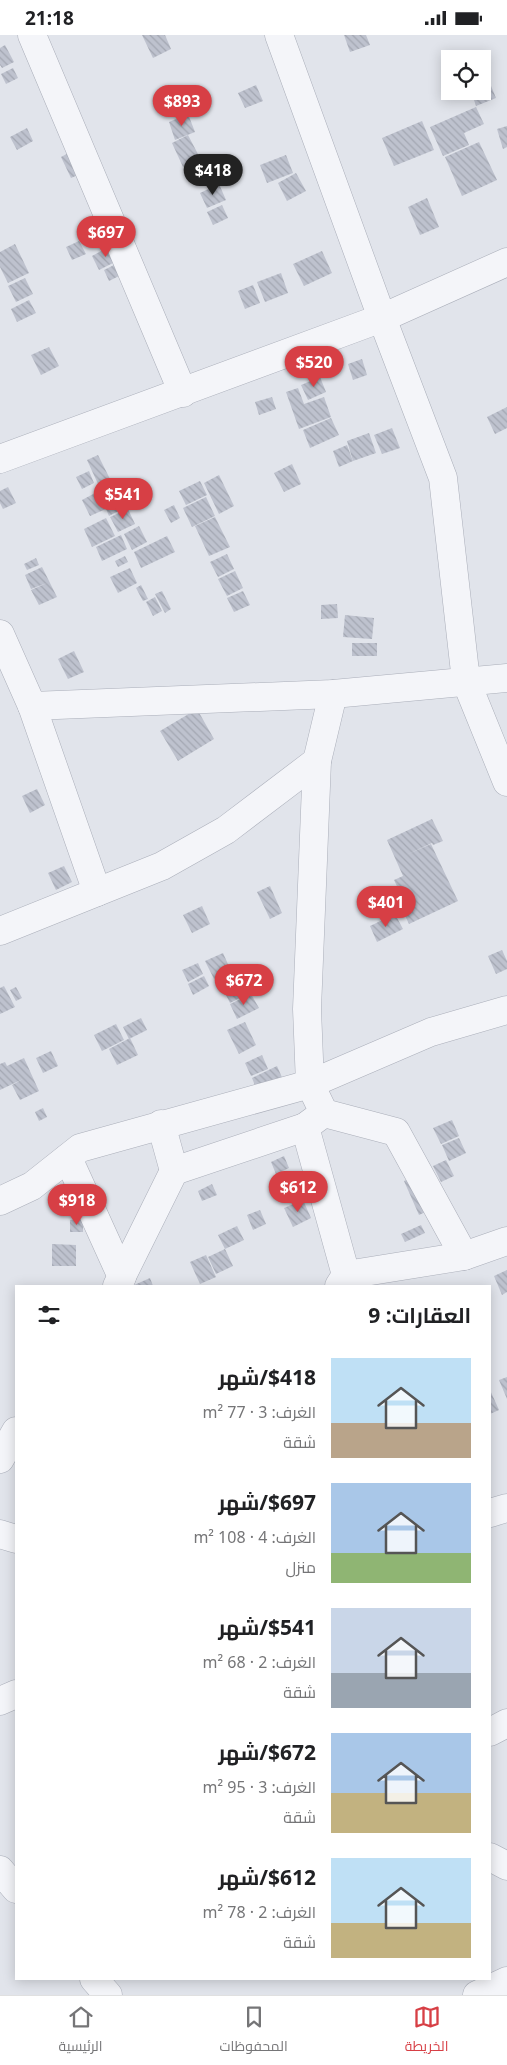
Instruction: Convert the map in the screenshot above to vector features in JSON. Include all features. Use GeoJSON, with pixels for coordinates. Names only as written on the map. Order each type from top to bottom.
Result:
{"type":"FeatureCollection","features":[{"type":"Feature","properties":{"kind":"street"},"geometry":{"type":"LineString","coordinates":[[32,35],[183,393]]}},
{"type":"Feature","properties":{"kind":"street"},"geometry":{"type":"LineString","coordinates":[[279,35],[382,318],[443,478],[466,681],[507,782]]}},
{"type":"Feature","properties":{"kind":"street"},"geometry":{"type":"LineString","coordinates":[[0,459],[382,318],[507,262]]}},
{"type":"Feature","properties":{"kind":"street"},"geometry":{"type":"LineString","coordinates":[[0,634],[32,706],[97,891]]}},
{"type":"Feature","properties":{"kind":"street"},"geometry":{"type":"LineString","coordinates":[[32,706],[333,694],[507,678]]}},
{"type":"Feature","properties":{"kind":"street"},"geometry":{"type":"LineString","coordinates":[[333,694],[317,761],[306,1009],[310,1084],[342,1280],[464,1256],[507,1241]]}},
{"type":"Feature","properties":{"kind":"street"},"geometry":{"type":"LineString","coordinates":[[0,931],[162,866],[226,831],[317,761]]}},
{"type":"Feature","properties":{"kind":"street"},"geometry":{"type":"LineString","coordinates":[[0,1201],[32,1186],[80,1148],[310,1084],[432,1032],[507,1010]]}},
{"type":"Feature","properties":{"kind":"street"},"geometry":{"type":"LineString","coordinates":[[174,1171],[315,1120],[396,1132],[464,1256]]}},
{"type":"Feature","properties":{"kind":"street"},"geometry":{"type":"LineString","coordinates":[[120,1281],[174,1171],[161,1124]]}},
{"type":"Feature","properties":{"kind":"street"},"geometry":{"type":"LineString","coordinates":[[68,1158],[120,1281]]}},
{"type":"Feature","properties":{"kind":"street"},"geometry":{"type":"LineString","coordinates":[[0,1459],[15,1433]]}},
{"type":"Feature","properties":{"kind":"street"},"geometry":{"type":"LineString","coordinates":[[491,1513],[507,1508]]}},
{"type":"Feature","properties":{"kind":"street"},"geometry":{"type":"LineString","coordinates":[[0,1534],[15,1539]]}},
{"type":"Feature","properties":{"kind":"street"},"geometry":{"type":"LineString","coordinates":[[0,1701],[15,1694]]}},
{"type":"Feature","properties":{"kind":"street"},"geometry":{"type":"LineString","coordinates":[[491,1731],[507,1723]]}},
{"type":"Feature","properties":{"kind":"street"},"geometry":{"type":"LineString","coordinates":[[491,1858],[507,1867]]}},
{"type":"Feature","properties":{"kind":"street"},"geometry":{"type":"LineString","coordinates":[[0,1870],[15,1888]]}},
{"type":"Feature","properties":{"kind":"street"},"geometry":{"type":"LineString","coordinates":[[95,1980],[108,1995]]}},
{"type":"Feature","properties":{"kind":"street"},"geometry":{"type":"LineString","coordinates":[[478,1995],[507,1981]]}},
{"type":"Feature","properties":{"kind":"building"},"geometry":{"type":"Polygon","coordinates":[[[142,35],[165,35],[171,49],[153,58],[142,35]]]}},
{"type":"Feature","properties":{"kind":"building"},"geometry":{"type":"Polygon","coordinates":[[[344,35],[366,35],[370,45],[350,52],[344,35]]]}},
{"type":"Feature","properties":{"kind":"building"},"geometry":{"type":"Polygon","coordinates":[[[5,45],[14,62],[2,68],[0,65],[0,48],[5,45]]]}},
{"type":"Feature","properties":{"kind":"building"},"geometry":{"type":"Polygon","coordinates":[[[13,68],[18,78],[6,84],[1,74],[13,68]]]}},
{"type":"Feature","properties":{"kind":"building"},"geometry":{"type":"Polygon","coordinates":[[[256,85],[263,101],[245,108],[238,93],[256,85]]]}},
{"type":"Feature","properties":{"kind":"building"},"geometry":{"type":"Polygon","coordinates":[[[491,86],[496,98],[491,100],[491,86]]]}},
{"type":"Feature","properties":{"kind":"building"},"geometry":{"type":"Polygon","coordinates":[[[474,100],[491,100],[476,106],[474,100]]]}},
{"type":"Feature","properties":{"kind":"building"},"geometry":{"type":"Polygon","coordinates":[[[476,107],[484,124],[464,133],[469,145],[443,156],[430,127],[476,107]]]}},
{"type":"Feature","properties":{"kind":"building"},"geometry":{"type":"Polygon","coordinates":[[[188,114],[195,132],[175,140],[169,122],[188,114]]]}},
{"type":"Feature","properties":{"kind":"building"},"geometry":{"type":"Polygon","coordinates":[[[422,121],[434,150],[394,166],[382,138],[422,121]]]}},
{"type":"Feature","properties":{"kind":"building"},"geometry":{"type":"Polygon","coordinates":[[[507,126],[507,147],[503,149],[497,129],[507,126]]]}},
{"type":"Feature","properties":{"kind":"building"},"geometry":{"type":"Polygon","coordinates":[[[27,128],[33,141],[17,150],[10,137],[27,128]]]}},
{"type":"Feature","properties":{"kind":"building"},"geometry":{"type":"Polygon","coordinates":[[[188,135],[200,158],[183,167],[172,143],[188,135]]]}},
{"type":"Feature","properties":{"kind":"building"},"geometry":{"type":"Polygon","coordinates":[[[479,142],[497,180],[462,196],[445,157],[479,142]]]}},
{"type":"Feature","properties":{"kind":"building"},"geometry":{"type":"Polygon","coordinates":[[[76,149],[87,171],[71,178],[61,157],[76,149]]]}},
{"type":"Feature","properties":{"kind":"building"},"geometry":{"type":"Polygon","coordinates":[[[286,155],[293,173],[267,183],[260,165],[286,155]]]}},
{"type":"Feature","properties":{"kind":"building"},"geometry":{"type":"Polygon","coordinates":[[[296,173],[306,191],[287,201],[278,183],[296,173]]]}},
{"type":"Feature","properties":{"kind":"building"},"geometry":{"type":"Polygon","coordinates":[[[219,184],[226,200],[207,208],[200,193],[219,184]]]}},
{"type":"Feature","properties":{"kind":"building"},"geometry":{"type":"Polygon","coordinates":[[[427,198],[439,227],[420,235],[408,207],[427,198]]]}},
{"type":"Feature","properties":{"kind":"building"},"geometry":{"type":"Polygon","coordinates":[[[222,205],[228,218],[213,225],[207,212],[222,205]]]}},
{"type":"Feature","properties":{"kind":"building"},"geometry":{"type":"Polygon","coordinates":[[[96,217],[105,235],[92,241],[83,223],[96,217]]]}},
{"type":"Feature","properties":{"kind":"building"},"geometry":{"type":"Polygon","coordinates":[[[79,241],[86,254],[72,260],[66,247],[79,241]]]}},
{"type":"Feature","properties":{"kind":"building"},"geometry":{"type":"Polygon","coordinates":[[[15,244],[29,273],[8,283],[0,267],[0,252],[15,244]]]}},
{"type":"Feature","properties":{"kind":"building"},"geometry":{"type":"Polygon","coordinates":[[[112,245],[119,260],[99,270],[92,256],[112,245]]]}},
{"type":"Feature","properties":{"kind":"building"},"geometry":{"type":"Polygon","coordinates":[[[322,251],[332,273],[304,286],[293,264],[322,251]]]}},
{"type":"Feature","properties":{"kind":"building"},"geometry":{"type":"Polygon","coordinates":[[[118,263],[123,274],[109,281],[104,270],[118,263]]]}},
{"type":"Feature","properties":{"kind":"building"},"geometry":{"type":"Polygon","coordinates":[[[281,273],[288,293],[265,302],[257,282],[281,273]]]}},
{"type":"Feature","properties":{"kind":"building"},"geometry":{"type":"Polygon","coordinates":[[[25,278],[33,294],[16,302],[8,286],[25,278]]]}},
{"type":"Feature","properties":{"kind":"building"},"geometry":{"type":"Polygon","coordinates":[[[253,285],[260,303],[245,309],[238,291],[253,285]]]}},
{"type":"Feature","properties":{"kind":"building"},"geometry":{"type":"Polygon","coordinates":[[[29,300],[36,313],[17,322],[11,309],[29,300]]]}},
{"type":"Feature","properties":{"kind":"building"},"geometry":{"type":"Polygon","coordinates":[[[49,347],[59,366],[41,375],[31,355],[49,347]]]}},
{"type":"Feature","properties":{"kind":"building"},"geometry":{"type":"Polygon","coordinates":[[[362,359],[367,375],[353,380],[348,364],[362,359]]]}},
{"type":"Feature","properties":{"kind":"building"},"geometry":{"type":"Polygon","coordinates":[[[320,377],[326,392],[308,400],[301,385],[320,377]]]}},
{"type":"Feature","properties":{"kind":"building"},"geometry":{"type":"Polygon","coordinates":[[[298,388],[304,404],[324,397],[331,417],[299,429],[286,392],[298,388]]]}},
{"type":"Feature","properties":{"kind":"building"},"geometry":{"type":"Polygon","coordinates":[[[272,397],[276,409],[259,415],[255,402],[272,397]]]}},
{"type":"Feature","properties":{"kind":"building"},"geometry":{"type":"Polygon","coordinates":[[[507,407],[507,428],[495,434],[487,417],[507,407]]]}},
{"type":"Feature","properties":{"kind":"building"},"geometry":{"type":"Polygon","coordinates":[[[331,418],[339,435],[310,448],[303,430],[331,418]]]}},
{"type":"Feature","properties":{"kind":"building"},"geometry":{"type":"Polygon","coordinates":[[[392,428],[400,448],[382,454],[374,435],[392,428]]]}},
{"type":"Feature","properties":{"kind":"building"},"geometry":{"type":"Polygon","coordinates":[[[369,433],[376,453],[353,461],[347,441],[369,433]]]}},
{"type":"Feature","properties":{"kind":"building"},"geometry":{"type":"Polygon","coordinates":[[[347,445],[353,461],[339,467],[333,451],[347,445]]]}},
{"type":"Feature","properties":{"kind":"building"},"geometry":{"type":"Polygon","coordinates":[[[98,455],[110,479],[98,484],[87,460],[98,455]]]}},
{"type":"Feature","properties":{"kind":"building"},"geometry":{"type":"Polygon","coordinates":[[[292,464],[301,484],[284,492],[274,473],[292,464]]]}},
{"type":"Feature","properties":{"kind":"building"},"geometry":{"type":"Polygon","coordinates":[[[89,471],[94,483],[82,489],[76,477],[89,471]]]}},
{"type":"Feature","properties":{"kind":"building"},"geometry":{"type":"Polygon","coordinates":[[[219,475],[234,506],[219,514],[204,483],[219,475]]]}},
{"type":"Feature","properties":{"kind":"building"},"geometry":{"type":"Polygon","coordinates":[[[200,481],[207,495],[186,505],[179,491],[200,481]]]}},
{"type":"Feature","properties":{"kind":"building"},"geometry":{"type":"Polygon","coordinates":[[[8,487],[16,503],[3,509],[0,503],[0,491],[8,487]]]}},
{"type":"Feature","properties":{"kind":"building"},"geometry":{"type":"Polygon","coordinates":[[[97,492],[102,502],[119,493],[126,507],[109,516],[106,509],[90,516],[82,500],[97,492]]]}},
{"type":"Feature","properties":{"kind":"building"},"geometry":{"type":"Polygon","coordinates":[[[206,497],[215,516],[192,527],[183,508],[206,497]]]}},
{"type":"Feature","properties":{"kind":"building"},"geometry":{"type":"Polygon","coordinates":[[[174,505],[180,518],[171,523],[164,510],[174,505]]]}},
{"type":"Feature","properties":{"kind":"building"},"geometry":{"type":"Polygon","coordinates":[[[128,509],[135,524],[118,532],[110,517],[128,509]]]}},
{"type":"Feature","properties":{"kind":"building"},"geometry":{"type":"Polygon","coordinates":[[[215,517],[230,547],[209,556],[195,526],[215,517]]]}},
{"type":"Feature","properties":{"kind":"building"},"geometry":{"type":"Polygon","coordinates":[[[106,518],[115,536],[92,547],[84,529],[106,518]]]}},
{"type":"Feature","properties":{"kind":"building"},"geometry":{"type":"Polygon","coordinates":[[[139,526],[147,542],[132,550],[124,534],[139,526]]]}},
{"type":"Feature","properties":{"kind":"building"},"geometry":{"type":"Polygon","coordinates":[[[121,535],[127,549],[102,561],[96,547],[121,535]]]}},
{"type":"Feature","properties":{"kind":"building"},"geometry":{"type":"Polygon","coordinates":[[[167,536],[175,552],[141,568],[134,552],[167,536]]]}},
{"type":"Feature","properties":{"kind":"building"},"geometry":{"type":"Polygon","coordinates":[[[227,554],[234,569],[218,577],[210,562],[227,554]]]}},
{"type":"Feature","properties":{"kind":"building"},"geometry":{"type":"Polygon","coordinates":[[[125,556],[128,562],[118,567],[115,561],[125,556]]]}},
{"type":"Feature","properties":{"kind":"building"},"geometry":{"type":"Polygon","coordinates":[[[36,558],[39,565],[27,570],[24,564],[36,558]]]}},
{"type":"Feature","properties":{"kind":"building"},"geometry":{"type":"Polygon","coordinates":[[[42,567],[57,597],[39,605],[31,590],[47,583],[31,589],[25,575],[42,567]]]}},
{"type":"Feature","properties":{"kind":"building"},"geometry":{"type":"Polygon","coordinates":[[[130,568],[137,583],[118,593],[110,577],[130,568]]]}},
{"type":"Feature","properties":{"kind":"building"},"geometry":{"type":"Polygon","coordinates":[[[235,571],[243,588],[227,596],[218,579],[235,571]]]}},
{"type":"Feature","properties":{"kind":"building"},"geometry":{"type":"Polygon","coordinates":[[[141,585],[148,599],[143,601],[136,588],[141,585]]]}},
{"type":"Feature","properties":{"kind":"building"},"geometry":{"type":"Polygon","coordinates":[[[162,591],[171,609],[165,613],[155,594],[162,591]]]}},
{"type":"Feature","properties":{"kind":"building"},"geometry":{"type":"Polygon","coordinates":[[[243,591],[250,605],[234,612],[227,598],[243,591]]]}},
{"type":"Feature","properties":{"kind":"building"},"geometry":{"type":"Polygon","coordinates":[[[155,597],[162,611],[153,616],[146,602],[155,597]]]}},
{"type":"Feature","properties":{"kind":"building"},"geometry":{"type":"Polygon","coordinates":[[[337,604],[338,618],[321,619],[321,605],[337,604]]]}},
{"type":"Feature","properties":{"kind":"building"},"geometry":{"type":"Polygon","coordinates":[[[345,615],[374,618],[372,639],[343,637],[345,615]]]}},
{"type":"Feature","properties":{"kind":"building"},"geometry":{"type":"Polygon","coordinates":[[[352,643],[377,643],[377,656],[352,656],[352,643]]]}},
{"type":"Feature","properties":{"kind":"building"},"geometry":{"type":"Polygon","coordinates":[[[74,651],[84,672],[68,679],[58,659],[74,651]]]}},
{"type":"Feature","properties":{"kind":"building"},"geometry":{"type":"Polygon","coordinates":[[[197,709],[214,739],[178,761],[160,731],[197,709]]]}},
{"type":"Feature","properties":{"kind":"building"},"geometry":{"type":"Polygon","coordinates":[[[37,789],[45,805],[30,813],[22,796],[37,789]]]}},
{"type":"Feature","properties":{"kind":"building"},"geometry":{"type":"Polygon","coordinates":[[[432,819],[443,841],[433,845],[432,843],[406,855],[431,844],[458,901],[409,924],[399,903],[404,901],[394,880],[403,876],[387,840],[432,819]]]}},
{"type":"Feature","properties":{"kind":"building"},"geometry":{"type":"Polygon","coordinates":[[[64,866],[72,882],[56,890],[48,873],[64,866]]]}},
{"type":"Feature","properties":{"kind":"building"},"geometry":{"type":"Polygon","coordinates":[[[270,886],[282,913],[270,919],[257,892],[270,886]]]}},
{"type":"Feature","properties":{"kind":"building"},"geometry":{"type":"Polygon","coordinates":[[[202,906],[210,924],[192,933],[183,915],[202,906]]]}},
{"type":"Feature","properties":{"kind":"building"},"geometry":{"type":"Polygon","coordinates":[[[395,914],[403,929],[377,942],[370,926],[395,914]]]}},
{"type":"Feature","properties":{"kind":"building"},"geometry":{"type":"Polygon","coordinates":[[[502,950],[507,961],[507,969],[496,974],[488,956],[502,950]]]}},
{"type":"Feature","properties":{"kind":"building"},"geometry":{"type":"Polygon","coordinates":[[[223,953],[231,971],[214,979],[205,961],[223,953]]]}},
{"type":"Feature","properties":{"kind":"building"},"geometry":{"type":"Polygon","coordinates":[[[198,963],[203,974],[188,982],[182,970],[198,963]]]}},
{"type":"Feature","properties":{"kind":"building"},"geometry":{"type":"Polygon","coordinates":[[[268,969],[274,980],[261,986],[256,975],[268,969]]]}},
{"type":"Feature","properties":{"kind":"building"},"geometry":{"type":"Polygon","coordinates":[[[204,976],[209,986],[193,995],[188,984],[204,976]]]}},
{"type":"Feature","properties":{"kind":"building"},"geometry":{"type":"Polygon","coordinates":[[[4,986],[15,1007],[0,1014],[0,988],[4,986]]]}},
{"type":"Feature","properties":{"kind":"building"},"geometry":{"type":"Polygon","coordinates":[[[16,987],[22,998],[16,1001],[10,990],[16,987]]]}},
{"type":"Feature","properties":{"kind":"building"},"geometry":{"type":"Polygon","coordinates":[[[242,987],[246,995],[230,1003],[226,995],[242,987]]]}},
{"type":"Feature","properties":{"kind":"building"},"geometry":{"type":"Polygon","coordinates":[[[251,994],[259,1008],[237,1019],[230,1004],[251,994]]]}},
{"type":"Feature","properties":{"kind":"building"},"geometry":{"type":"Polygon","coordinates":[[[141,1018],[147,1030],[129,1039],[123,1027],[141,1018]]]}},
{"type":"Feature","properties":{"kind":"building"},"geometry":{"type":"Polygon","coordinates":[[[245,1022],[256,1045],[239,1054],[227,1030],[245,1022]]]}},
{"type":"Feature","properties":{"kind":"building"},"geometry":{"type":"Polygon","coordinates":[[[116,1024],[124,1040],[102,1051],[94,1035],[116,1024]]]}},
{"type":"Feature","properties":{"kind":"building"},"geometry":{"type":"Polygon","coordinates":[[[130,1038],[138,1055],[117,1065],[109,1049],[130,1038]]]}},
{"type":"Feature","properties":{"kind":"building"},"geometry":{"type":"Polygon","coordinates":[[[51,1051],[58,1066],[43,1073],[36,1058],[51,1051]]]}},
{"type":"Feature","properties":{"kind":"building"},"geometry":{"type":"Polygon","coordinates":[[[262,1055],[268,1069],[251,1076],[245,1063],[262,1055]]]}},
{"type":"Feature","properties":{"kind":"building"},"geometry":{"type":"Polygon","coordinates":[[[24,1058],[39,1091],[20,1100],[12,1085],[23,1079],[0,1090],[0,1064],[5,1062],[7,1066],[24,1058]]]}},
{"type":"Feature","properties":{"kind":"building"},"geometry":{"type":"Polygon","coordinates":[[[277,1066],[284,1082],[258,1093],[252,1078],[277,1066]]]}},
{"type":"Feature","properties":{"kind":"building"},"geometry":{"type":"Polygon","coordinates":[[[43,1108],[47,1117],[39,1121],[35,1112],[43,1108]]]}},
{"type":"Feature","properties":{"kind":"building"},"geometry":{"type":"Polygon","coordinates":[[[452,1120],[459,1136],[441,1144],[433,1128],[452,1120]]]}},
{"type":"Feature","properties":{"kind":"building"},"geometry":{"type":"Polygon","coordinates":[[[459,1138],[466,1153],[449,1161],[442,1145],[459,1138]]]}},
{"type":"Feature","properties":{"kind":"building"},"geometry":{"type":"Polygon","coordinates":[[[284,1156],[289,1168],[276,1174],[271,1162],[284,1156]]]}},
{"type":"Feature","properties":{"kind":"building"},"geometry":{"type":"Polygon","coordinates":[[[446,1160],[454,1176],[441,1182],[433,1166],[446,1160]]]}},
{"type":"Feature","properties":{"kind":"building"},"geometry":{"type":"Polygon","coordinates":[[[419,1174],[434,1208],[419,1215],[404,1181],[419,1174]]]}},
{"type":"Feature","properties":{"kind":"building"},"geometry":{"type":"Polygon","coordinates":[[[212,1184],[217,1195],[202,1201],[198,1191],[212,1184]]]}},
{"type":"Feature","properties":{"kind":"building"},"geometry":{"type":"Polygon","coordinates":[[[303,1200],[311,1218],[293,1227],[284,1208],[303,1200]]]}},
{"type":"Feature","properties":{"kind":"building"},"geometry":{"type":"Polygon","coordinates":[[[260,1210],[266,1224],[253,1230],[247,1215],[260,1210]]]}},
{"type":"Feature","properties":{"kind":"building"},"geometry":{"type":"Polygon","coordinates":[[[83,1219],[83,1232],[70,1232],[70,1220],[83,1219]]]}},
{"type":"Feature","properties":{"kind":"building"},"geometry":{"type":"Polygon","coordinates":[[[421,1225],[425,1233],[405,1242],[401,1234],[421,1225]]]}},
{"type":"Feature","properties":{"kind":"building"},"geometry":{"type":"Polygon","coordinates":[[[237,1226],[244,1240],[225,1249],[218,1235],[237,1226]]]}},
{"type":"Feature","properties":{"kind":"building"},"geometry":{"type":"Polygon","coordinates":[[[52,1244],[76,1245],[76,1266],[52,1266],[52,1244]]]}},
{"type":"Feature","properties":{"kind":"building"},"geometry":{"type":"Polygon","coordinates":[[[225,1249],[233,1266],[216,1274],[208,1257],[225,1249]]]}},
{"type":"Feature","properties":{"kind":"building"},"geometry":{"type":"Polygon","coordinates":[[[206,1255],[216,1277],[200,1284],[190,1262],[206,1255]]]}},
{"type":"Feature","properties":{"kind":"building"},"geometry":{"type":"Polygon","coordinates":[[[507,1270],[507,1292],[502,1295],[494,1276],[507,1270]]]}},
{"type":"Feature","properties":{"kind":"building"},"geometry":{"type":"Polygon","coordinates":[[[150,1278],[153,1285],[134,1285],[150,1278]]]}},
{"type":"Feature","properties":{"kind":"building"},"geometry":{"type":"Polygon","coordinates":[[[507,1377],[507,1399],[499,1380],[507,1377]]]}},
{"type":"Feature","properties":{"kind":"building"},"geometry":{"type":"Polygon","coordinates":[[[491,1392],[499,1410],[491,1414],[491,1392]]]}}]}
